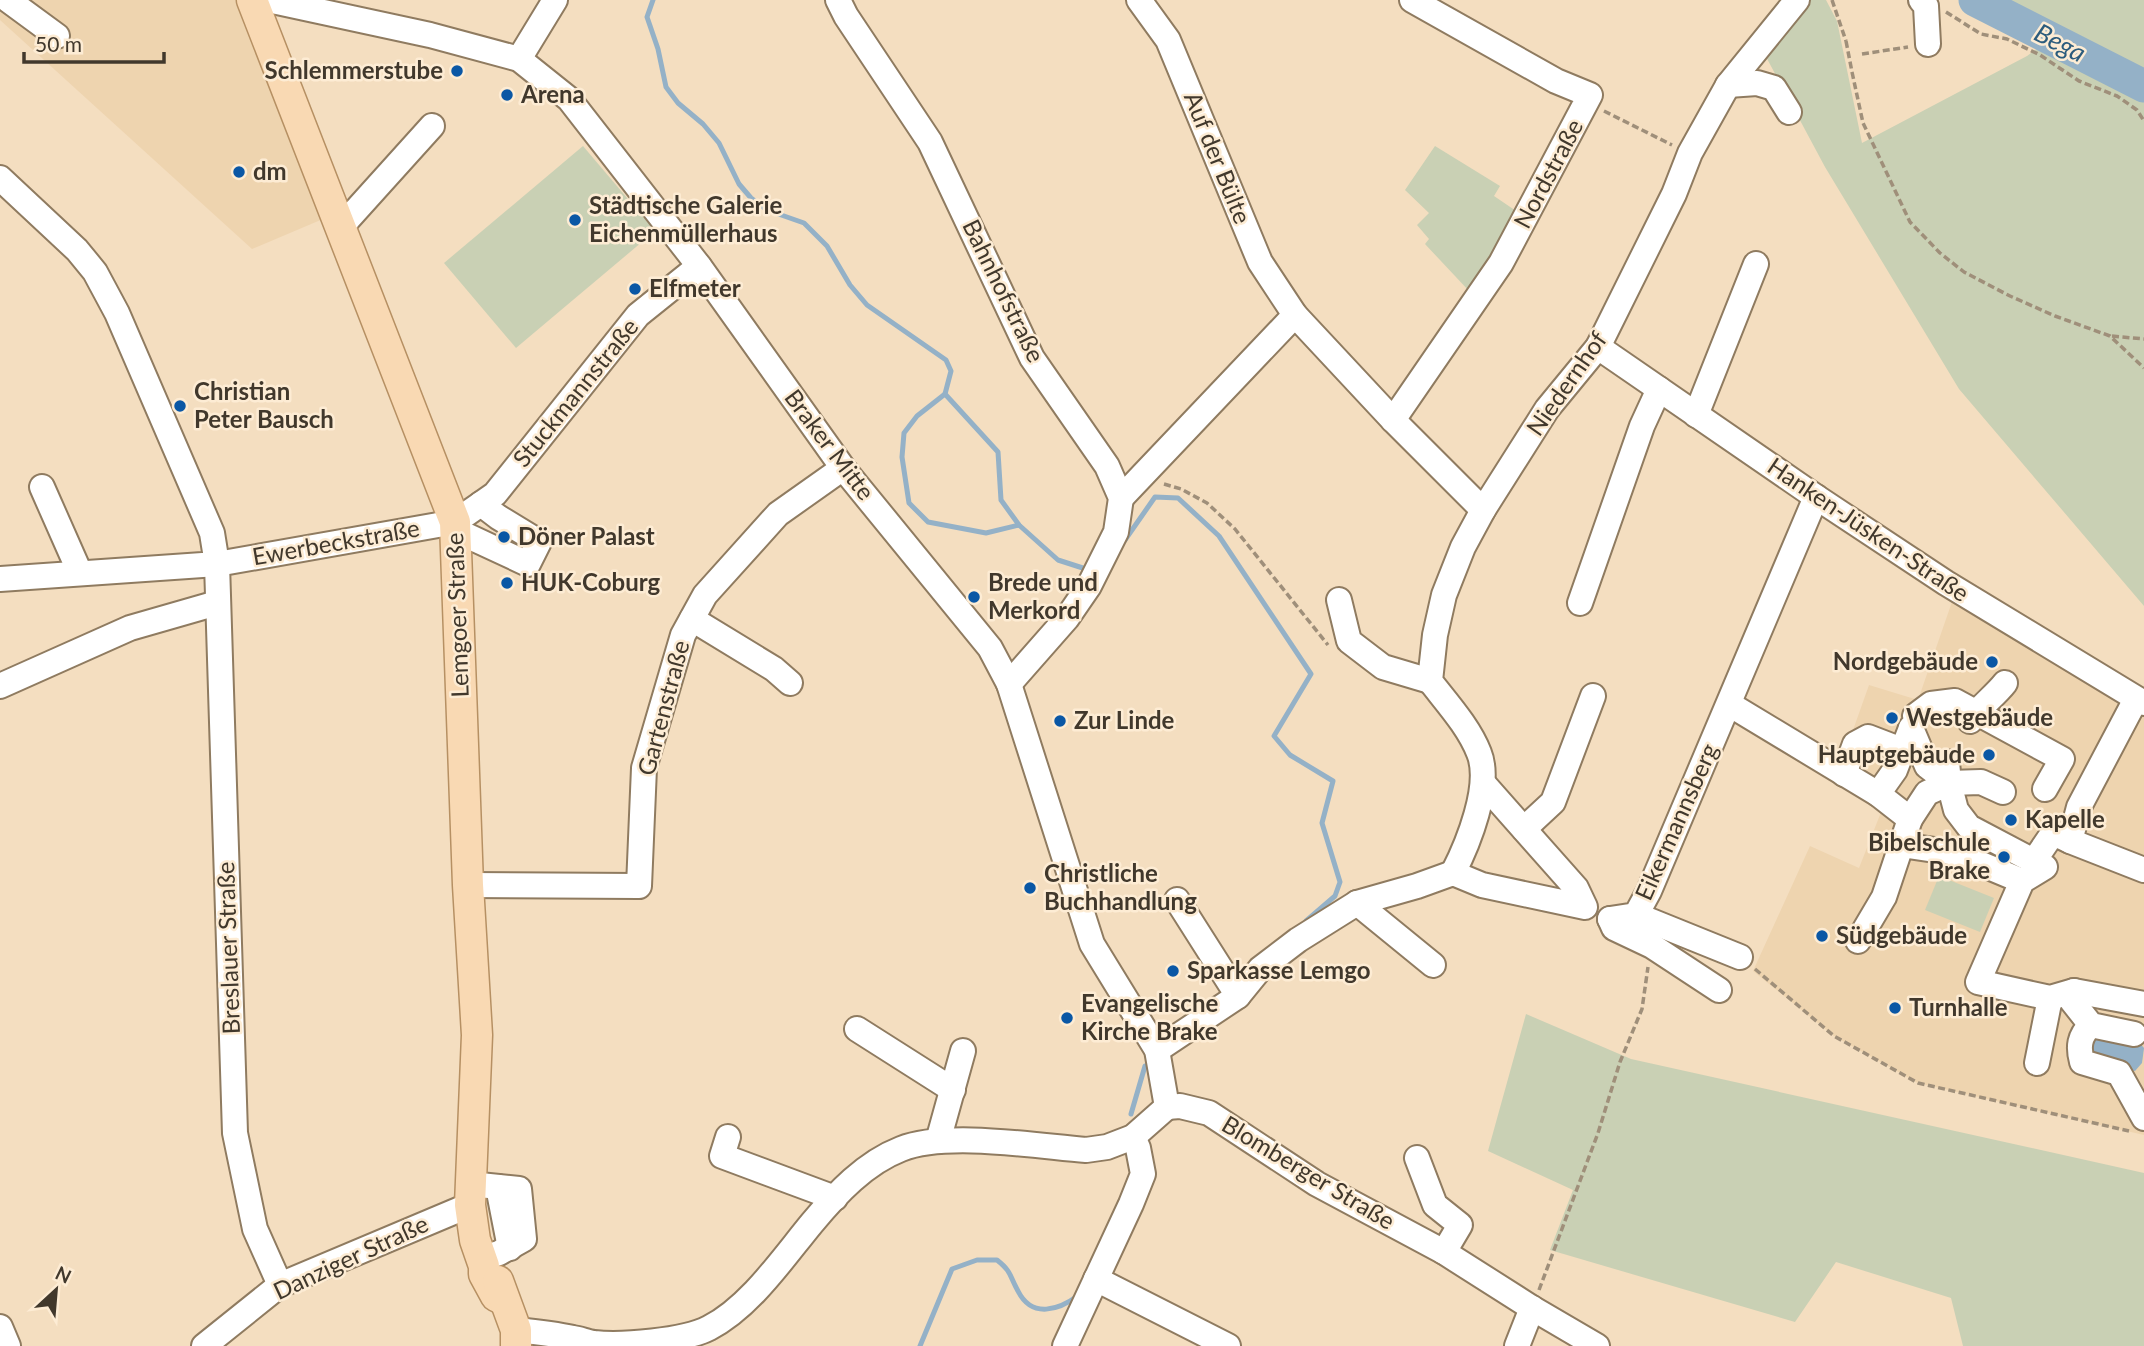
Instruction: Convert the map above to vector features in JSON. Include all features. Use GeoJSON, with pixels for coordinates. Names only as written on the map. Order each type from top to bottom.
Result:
{"type":"FeatureCollection","features":[{"type":"Feature","properties":{"kind":"main road","name":"Lemgoer Straße"},"geometry":{"type":"LineString","coordinates":[[252,0],[280,98],[340,228],[455,526],[468,884],[477,1035],[482,1262],[493,1271],[503,1291],[516,1338]]}},
{"type":"Feature","properties":{"kind":"street"},"geometry":{"type":"LineString","coordinates":[[8,0],[57,36]]}},
{"type":"Feature","properties":{"kind":"street","name":"Braker Mitte"},"geometry":{"type":"LineString","coordinates":[[268,0],[430,34],[519,59],[569,99],[699,266],[843,468],[990,648],[1009,684],[1092,944],[1157,1049],[1167,1107]]}},
{"type":"Feature","properties":{"kind":"street"},"geometry":{"type":"LineString","coordinates":[[519,59],[555,0]]}},
{"type":"Feature","properties":{"kind":"street","name":"Bahnhofstraße"},"geometry":{"type":"LineString","coordinates":[[838,0],[930,142],[1032,358],[1107,466],[1121,498]]}},
{"type":"Feature","properties":{"kind":"street","name":"Auf der Bülte"},"geometry":{"type":"LineString","coordinates":[[1139,0],[1168,40],[1260,262],[1295,315],[1393,420],[1483,510]]}},
{"type":"Feature","properties":{"kind":"street","name":"Nordstraße"},"geometry":{"type":"LineString","coordinates":[[1393,420],[1501,263],[1590,95],[1556,81],[1412,0]]}},
{"type":"Feature","properties":{"kind":"street","name":"Niedernhof"},"geometry":{"type":"LineString","coordinates":[[1430,681],[1435,635],[1444,595],[1462,547],[1547,409],[1598,347],[1674,194],[1690,153],[1728,85],[1797,0]]}},
{"type":"Feature","properties":{"kind":"street"},"geometry":{"type":"LineString","coordinates":[[1921,0],[1926,6],[1928,44]]}},
{"type":"Feature","properties":{"kind":"street"},"geometry":{"type":"LineString","coordinates":[[1728,85],[1757,83],[1774,88],[1789,112]]}},
{"type":"Feature","properties":{"kind":"street"},"geometry":{"type":"LineString","coordinates":[[340,228],[432,126]]}},
{"type":"Feature","properties":{"kind":"street"},"geometry":{"type":"LineString","coordinates":[[0,178],[77,250],[94,272],[117,313],[212,533],[217,564]]}},
{"type":"Feature","properties":{"kind":"street"},"geometry":{"type":"LineString","coordinates":[[1696,415],[1756,264]]}},
{"type":"Feature","properties":{"kind":"street","name":"Stuckmannstraße"},"geometry":{"type":"LineString","coordinates":[[455,526],[495,494],[638,315],[699,266]]}},
{"type":"Feature","properties":{"kind":"street"},"geometry":{"type":"LineString","coordinates":[[1009,684],[1067,618],[1088,586],[1116,532],[1121,498],[1295,315]]}},
{"type":"Feature","properties":{"kind":"street","name":"Hanken-Jüsken-Straße"},"geometry":{"type":"LineString","coordinates":[[1598,347],[1816,498],[1974,601],[2140,701]]}},
{"type":"Feature","properties":{"kind":"street"},"geometry":{"type":"LineString","coordinates":[[1580,603],[1642,426],[1659,389]]}},
{"type":"Feature","properties":{"kind":"street","name":"Gartenstraße"},"geometry":{"type":"LineString","coordinates":[[468,884],[639,886],[644,768],[683,635],[705,595],[778,514],[843,468]]}},
{"type":"Feature","properties":{"kind":"street"},"geometry":{"type":"LineString","coordinates":[[42,487],[80,573]]}},
{"type":"Feature","properties":{"kind":"street","name":"Eikermannsberg"},"geometry":{"type":"LineString","coordinates":[[1610,919],[1636,915],[1650,891],[1816,498]]}},
{"type":"Feature","properties":{"kind":"street"},"geometry":{"type":"LineString","coordinates":[[455,526],[528,564],[539,542],[481,504]]}},
{"type":"Feature","properties":{"kind":"street","name":"Ewerbeckstraße"},"geometry":{"type":"LineString","coordinates":[[0,579],[217,564],[455,526]]}},
{"type":"Feature","properties":{"kind":"street","name":"Ewerbeckstraße"},"geometry":{"type":"LineString","coordinates":[[217,564],[217,603]]}},
{"type":"Feature","properties":{"kind":"street"},"geometry":{"type":"LineString","coordinates":[[1339,600],[1349,641],[1383,667],[1430,681],[1459,719],[1480,755],[1483,783],[1469,842],[1453,873]]}},
{"type":"Feature","properties":{"kind":"street"},"geometry":{"type":"LineString","coordinates":[[0,686],[130,628],[217,603]]}},
{"type":"Feature","properties":{"kind":"street","name":"Breslauer Straße"},"geometry":{"type":"LineString","coordinates":[[217,603],[235,1133],[255,1229],[280,1285]]}},
{"type":"Feature","properties":{"kind":"street"},"geometry":{"type":"LineString","coordinates":[[692,619],[774,669],[790,683]]}},
{"type":"Feature","properties":{"kind":"street"},"geometry":{"type":"LineString","coordinates":[[1973,716],[2005,683]]}},
{"type":"Feature","properties":{"kind":"street"},"geometry":{"type":"LineString","coordinates":[[1524,829],[1553,802],[1593,696]]}},
{"type":"Feature","properties":{"kind":"street"},"geometry":{"type":"LineString","coordinates":[[1915,716],[1931,704],[1955,701],[1973,716],[2062,759],[2041,787],[2079,807]]}},
{"type":"Feature","properties":{"kind":"street"},"geometry":{"type":"LineString","coordinates":[[2140,701],[2079,807],[2028,871],[1978,982],[2050,998],[2074,991],[2144,1004]]}},
{"type":"Feature","properties":{"kind":"street"},"geometry":{"type":"LineString","coordinates":[[1729,705],[1884,798],[1910,819]]}},
{"type":"Feature","properties":{"kind":"street"},"geometry":{"type":"LineString","coordinates":[[1884,798],[1911,728],[1927,766],[1981,782],[2003,792]]}},
{"type":"Feature","properties":{"kind":"street"},"geometry":{"type":"LineString","coordinates":[[1844,774],[1855,744],[1868,737],[1894,747]]}},
{"type":"Feature","properties":{"kind":"street"},"geometry":{"type":"LineString","coordinates":[[1858,941],[1884,897],[1910,819],[1927,793],[1948,773]]}},
{"type":"Feature","properties":{"kind":"street"},"geometry":{"type":"LineString","coordinates":[[1948,773],[1956,810],[1969,827],[2028,871]]}},
{"type":"Feature","properties":{"kind":"street"},"geometry":{"type":"LineString","coordinates":[[1483,783],[1576,888],[1585,907]]}},
{"type":"Feature","properties":{"kind":"street"},"geometry":{"type":"LineString","coordinates":[[1955,853],[1969,827]]}},
{"type":"Feature","properties":{"kind":"street"},"geometry":{"type":"LineString","coordinates":[[2060,833],[2144,870]]}},
{"type":"Feature","properties":{"kind":"street"},"geometry":{"type":"LineString","coordinates":[[1901,845],[1955,853],[2028,871]]}},
{"type":"Feature","properties":{"kind":"street"},"geometry":{"type":"LineString","coordinates":[[1157,1049],[1238,996],[1260,969],[1298,940],[1357,903],[1453,873],[1482,885],[1585,907],[1610,919],[1614,928],[1651,946],[1719,990]]}},
{"type":"Feature","properties":{"kind":"street"},"geometry":{"type":"LineString","coordinates":[[1177,900],[1238,996]]}},
{"type":"Feature","properties":{"kind":"street"},"geometry":{"type":"LineString","coordinates":[[1357,903],[1433,965]]}},
{"type":"Feature","properties":{"kind":"street"},"geometry":{"type":"LineString","coordinates":[[1636,915],[1740,957]]}},
{"type":"Feature","properties":{"kind":"street"},"geometry":{"type":"LineString","coordinates":[[2074,991],[2072,1001],[2091,1025],[2134,1034]]}},
{"type":"Feature","properties":{"kind":"street"},"geometry":{"type":"LineString","coordinates":[[2037,1063],[2050,998]]}},
{"type":"Feature","properties":{"kind":"street"},"geometry":{"type":"LineString","coordinates":[[2091,1025],[2082,1033],[2079,1051],[2082,1062],[2119,1073],[2137,1125]]}},
{"type":"Feature","properties":{"kind":"street"},"geometry":{"type":"LineString","coordinates":[[857,1029],[953,1090]]}},
{"type":"Feature","properties":{"kind":"street"},"geometry":{"type":"LineString","coordinates":[[938,1141],[963,1051]]}},
{"type":"Feature","properties":{"kind":"street","name":"Blomberger Straße"},"geometry":{"type":"LineString","coordinates":[[1167,1107],[1180,1106],[1209,1113],[1318,1184],[1444,1252],[1597,1346]]}},
{"type":"Feature","properties":{"kind":"street"},"geometry":{"type":"LineString","coordinates":[[516,1338],[565,1336],[590,1345],[714,1337],[835,1198],[872,1163],[903,1148],[938,1141],[1086,1150],[1107,1147],[1133,1137],[1167,1107]]}},
{"type":"Feature","properties":{"kind":"street"},"geometry":{"type":"LineString","coordinates":[[728,1137],[722,1156],[835,1198]]}},
{"type":"Feature","properties":{"kind":"street"},"geometry":{"type":"LineString","coordinates":[[1065,1346],[1143,1174],[1133,1137]]}},
{"type":"Feature","properties":{"kind":"street","name":"Blomberger Straße"},"geometry":{"type":"LineString","coordinates":[[1417,1158],[1435,1205],[1460,1225],[1444,1252]]}},
{"type":"Feature","properties":{"kind":"street"},"geometry":{"type":"LineString","coordinates":[[479,1192],[519,1189],[524,1239],[482,1262]]}},
{"type":"Feature","properties":{"kind":"street","name":"Danziger Straße"},"geometry":{"type":"LineString","coordinates":[[204,1346],[280,1285],[479,1192]]}},
{"type":"Feature","properties":{"kind":"street"},"geometry":{"type":"LineString","coordinates":[[1096,1279],[1228,1346]]}},
{"type":"Feature","properties":{"kind":"street"},"geometry":{"type":"LineString","coordinates":[[1517,1346],[1532,1308]]}},
{"type":"Feature","properties":{"kind":"street"},"geometry":{"type":"LineString","coordinates":[[0,1327],[8,1346]]}},
{"type":"Feature","properties":{"kind":"path"},"geometry":{"type":"LineString","coordinates":[[1832,0],[1846,41],[1863,123],[1910,222],[1940,253],[1964,272],[2010,296],[2055,316],[2109,335],[2144,339]]}},
{"type":"Feature","properties":{"kind":"path"},"geometry":{"type":"LineString","coordinates":[[1944,11],[1981,34],[2007,39],[2040,55],[2080,81],[2117,96],[2137,110],[2144,121]]}},
{"type":"Feature","properties":{"kind":"path"},"geometry":{"type":"LineString","coordinates":[[1862,54],[1928,44]]}},
{"type":"Feature","properties":{"kind":"path"},"geometry":{"type":"LineString","coordinates":[[1587,103],[1676,147]]}},
{"type":"Feature","properties":{"kind":"path"},"geometry":{"type":"LineString","coordinates":[[2109,335],[2144,368]]}},
{"type":"Feature","properties":{"kind":"path"},"geometry":{"type":"LineString","coordinates":[[1156,482],[1181,489],[1207,502],[1235,529],[1335,653]]}},
{"type":"Feature","properties":{"kind":"path"},"geometry":{"type":"LineString","coordinates":[[1532,1308],[1598,1133],[1620,1062],[1642,1009],[1651,946]]}},
{"type":"Feature","properties":{"kind":"path"},"geometry":{"type":"LineString","coordinates":[[1740,957],[1834,1036],[1918,1083],[2137,1125]]}},
{"type":"Feature","properties":{"kind":"shaded area"},"geometry":{"type":"Polygon","coordinates":[[[0,0],[238,0],[323,219],[252,249],[0,20],[0,0]]]}},
{"type":"Feature","properties":{"kind":"shaded area","name":"Bibelschule Brake"},"geometry":{"type":"Polygon","coordinates":[[[1954,596],[2144,712],[2144,1135],[1918,1083],[1834,1036],[1753,971],[1810,846],[1859,868],[1889,792],[1841,764],[1869,685],[1918,700],[1954,596]]]}},
{"type":"Feature","properties":{"kind":"green space"},"geometry":{"type":"Polygon","coordinates":[[[1803,0],[1826,0],[1837,21],[1862,143],[2027,56],[2042,45],[1987,0],[2144,0],[2144,606],[1959,389],[1825,167],[1764,53],[1803,0]]]}},
{"type":"Feature","properties":{"kind":"green space"},"geometry":{"type":"Polygon","coordinates":[[[583,146],[655,231],[516,348],[444,263],[583,146]]]}},
{"type":"Feature","properties":{"kind":"green space"},"geometry":{"type":"Polygon","coordinates":[[[1435,146],[1500,186],[1494,196],[1519,213],[1470,292],[1425,244],[1429,239],[1417,225],[1429,213],[1405,190],[1435,146]]]}},
{"type":"Feature","properties":{"kind":"green space"},"geometry":{"type":"Polygon","coordinates":[[[1939,876],[1994,898],[1980,932],[1925,910],[1939,876]]]}},
{"type":"Feature","properties":{"kind":"green space"},"geometry":{"type":"Polygon","coordinates":[[[1526,1014],[1631,1059],[2144,1173],[2144,1346],[1963,1346],[1951,1298],[1836,1262],[1795,1322],[1550,1250],[1573,1190],[1488,1151],[1526,1014]]]}},
{"type":"Feature","properties":{"kind":"water"},"geometry":{"type":"Polygon","coordinates":[[[2085,1035],[2137,1040],[2144,1048],[2142,1063],[2135,1071],[2087,1058],[2085,1035]]]}},
{"type":"Feature","properties":{"kind":"waterway"},"geometry":{"type":"LineString","coordinates":[[653,0],[647,17],[658,49],[666,87],[678,103],[703,124],[719,143],[739,184],[767,210],[804,223],[827,246],[850,285],[867,305],[946,360],[951,371],[945,394],[998,452],[1001,500],[1019,525],[1058,560],[1089,570]]}},
{"type":"Feature","properties":{"kind":"waterway","name":"Bega"},"geometry":{"type":"LineString","coordinates":[[1975,0],[2144,86]]}},
{"type":"Feature","properties":{"kind":"waterway"},"geometry":{"type":"LineString","coordinates":[[945,394],[917,416],[904,433],[902,457],[909,503],[928,522],[986,533],[1019,525]]}},
{"type":"Feature","properties":{"kind":"waterway"},"geometry":{"type":"LineString","coordinates":[[1125,540],[1155,497],[1178,498],[1219,536],[1311,674],[1274,736],[1290,755],[1333,781],[1322,823],[1340,882],[1335,896],[1306,921]]}},
{"type":"Feature","properties":{"kind":"waterway"},"geometry":{"type":"LineString","coordinates":[[1131,1114],[1145,1066]]}},
{"type":"Feature","properties":{"kind":"waterway"},"geometry":{"type":"LineString","coordinates":[[920,1346],[952,1269],[977,1260],[997,1260],[1008,1271],[1024,1300],[1038,1309],[1055,1308],[1079,1295]]}},
{"type":"Feature","properties":{"kind":"place","name":"Schlemmerstube"},"geometry":{"type":"Point","coordinates":[457,71]}},
{"type":"Feature","properties":{"kind":"place","name":"Arena"},"geometry":{"type":"Point","coordinates":[507,95]}},
{"type":"Feature","properties":{"kind":"place","name":"dm"},"geometry":{"type":"Point","coordinates":[239,172]}},
{"type":"Feature","properties":{"kind":"place","name":"Städtische Galerie Eichenmüllerhaus"},"geometry":{"type":"Point","coordinates":[575,220]}},
{"type":"Feature","properties":{"kind":"place","name":"Elfmeter"},"geometry":{"type":"Point","coordinates":[635,289]}},
{"type":"Feature","properties":{"kind":"place","name":"Christian Peter Bausch"},"geometry":{"type":"Point","coordinates":[180,406]}},
{"type":"Feature","properties":{"kind":"place","name":"Döner Palast"},"geometry":{"type":"Point","coordinates":[504,537]}},
{"type":"Feature","properties":{"kind":"place","name":"HUK-Coburg"},"geometry":{"type":"Point","coordinates":[507,583]}},
{"type":"Feature","properties":{"kind":"place","name":"Brede und Merkord"},"geometry":{"type":"Point","coordinates":[974,597]}},
{"type":"Feature","properties":{"kind":"place","name":"Nordgebäude"},"geometry":{"type":"Point","coordinates":[1992,662]}},
{"type":"Feature","properties":{"kind":"place","name":"Westgebäude"},"geometry":{"type":"Point","coordinates":[1892,718]}},
{"type":"Feature","properties":{"kind":"place","name":"Zur Linde"},"geometry":{"type":"Point","coordinates":[1060,721]}},
{"type":"Feature","properties":{"kind":"place","name":"Hauptgebäude"},"geometry":{"type":"Point","coordinates":[1989,755]}},
{"type":"Feature","properties":{"kind":"place","name":"Kapelle"},"geometry":{"type":"Point","coordinates":[2011,820]}},
{"type":"Feature","properties":{"kind":"place","name":"Bibelschule Brake"},"geometry":{"type":"Point","coordinates":[2004,857]}},
{"type":"Feature","properties":{"kind":"place","name":"Christliche Buchhandlung"},"geometry":{"type":"Point","coordinates":[1030,888]}},
{"type":"Feature","properties":{"kind":"place","name":"Südgebäude"},"geometry":{"type":"Point","coordinates":[1822,936]}},
{"type":"Feature","properties":{"kind":"place","name":"Sparkasse Lemgo"},"geometry":{"type":"Point","coordinates":[1173,971]}},
{"type":"Feature","properties":{"kind":"place","name":"Turnhalle"},"geometry":{"type":"Point","coordinates":[1895,1008]}},
{"type":"Feature","properties":{"kind":"place","name":"Evangelische Kirche Brake"},"geometry":{"type":"Point","coordinates":[1067,1018]}}]}
